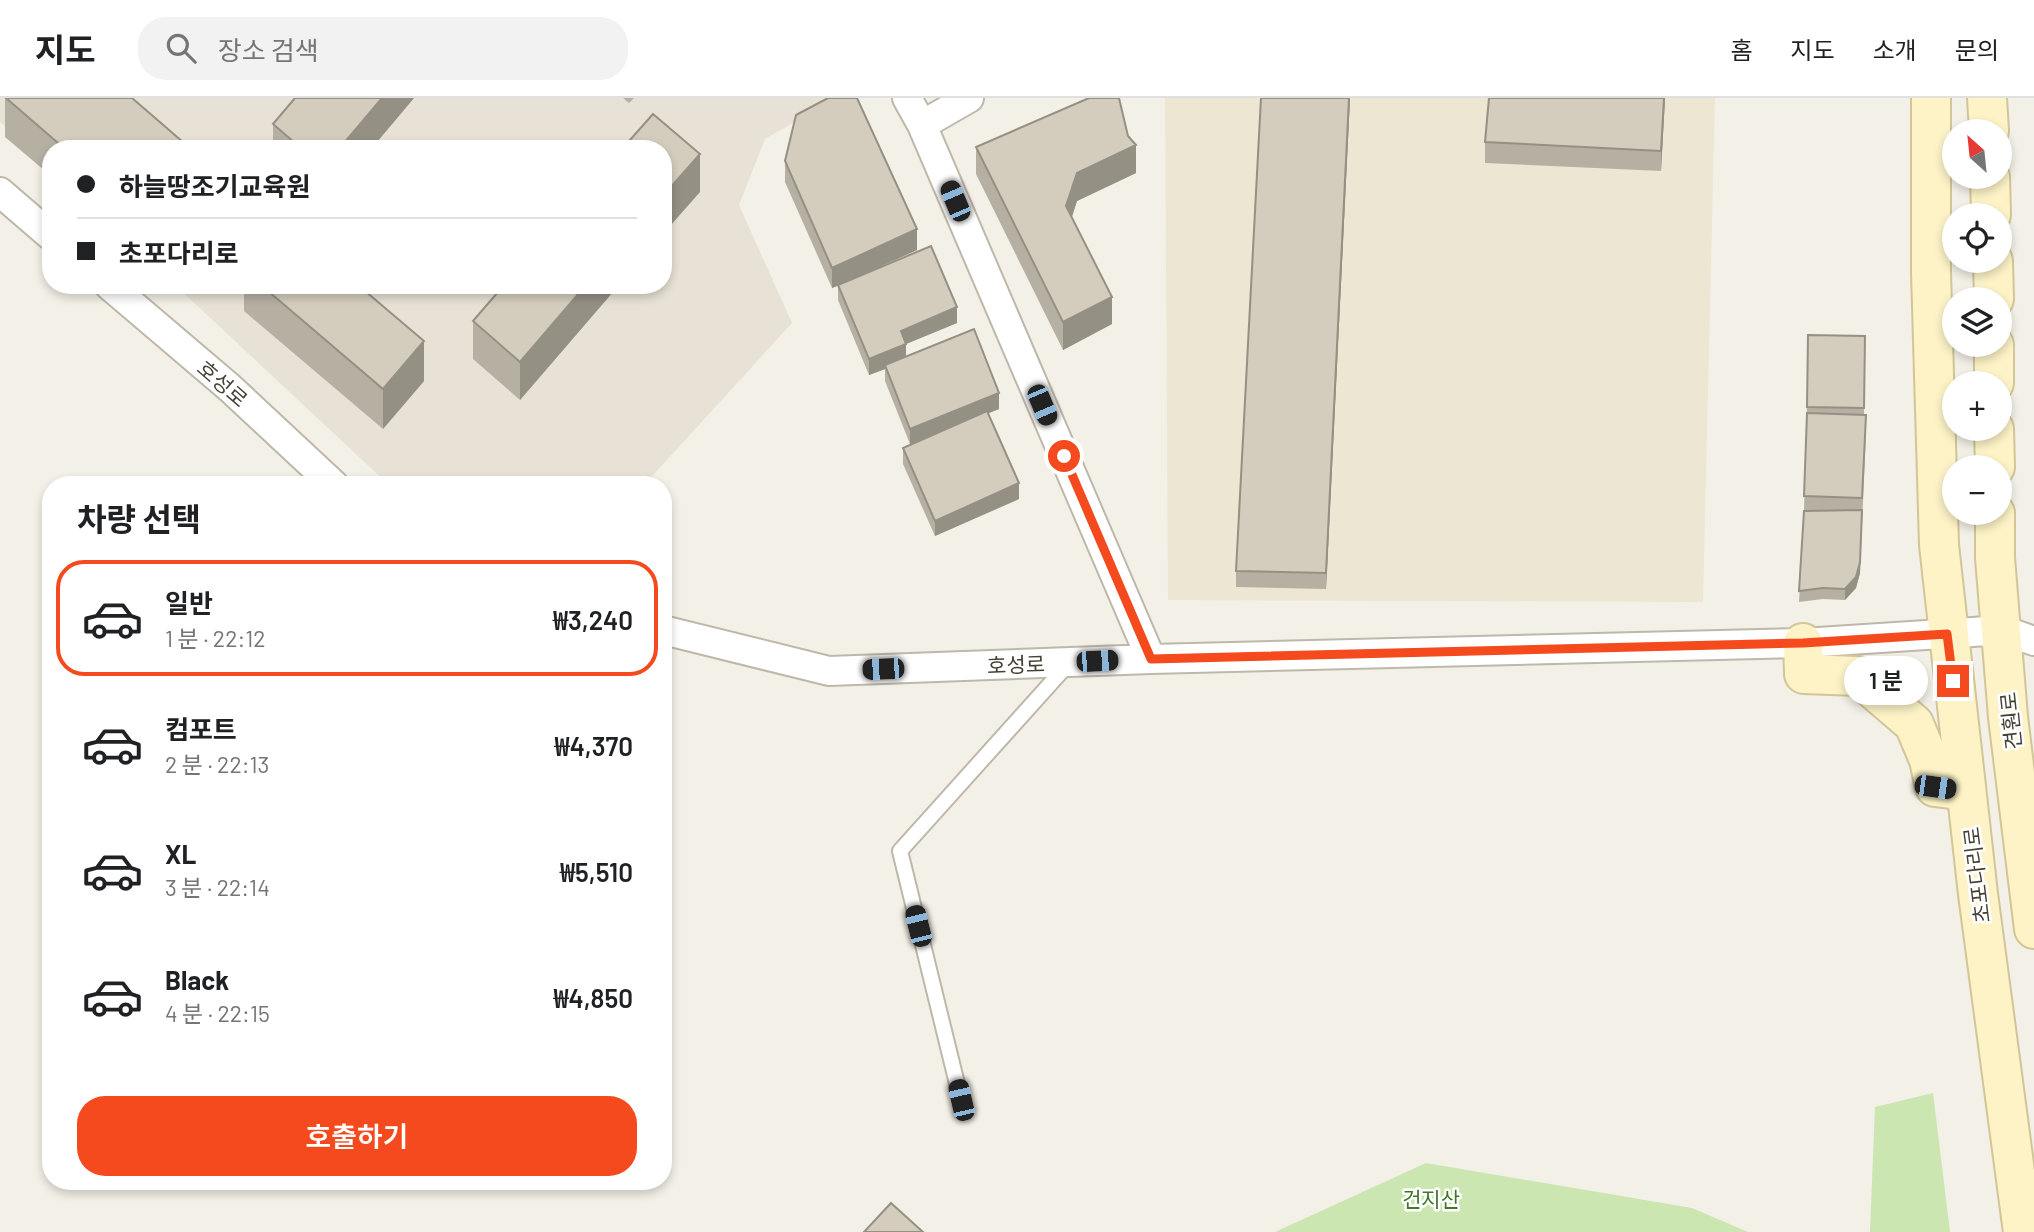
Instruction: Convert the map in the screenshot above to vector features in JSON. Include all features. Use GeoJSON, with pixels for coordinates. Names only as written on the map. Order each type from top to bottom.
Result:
{"type":"FeatureCollection","features":[{"type":"Feature","properties":{"kind":"street"},"geometry":{"type":"LineString","coordinates":[[907,98],[922,125],[1151,659]]}},
{"type":"Feature","properties":{"kind":"street"},"geometry":{"type":"LineString","coordinates":[[922,125],[969,98]]}},
{"type":"Feature","properties":{"kind":"street","name":"초포다리로"},"geometry":{"type":"LineString","coordinates":[[1931,98],[1931,272],[1939,545],[1966,792],[2023,1232]]}},
{"type":"Feature","properties":{"kind":"street"},"geometry":{"type":"LineString","coordinates":[[1987,98],[1988,119]]}},
{"type":"Feature","properties":{"kind":"street"},"geometry":{"type":"LineString","coordinates":[[0,192],[42,228]]}},
{"type":"Feature","properties":{"kind":"street","name":"호성로"},"geometry":{"type":"LineString","coordinates":[[120,294],[230,388],[324,476]]}},
{"type":"Feature","properties":{"kind":"street","name":"견훤로"},"geometry":{"type":"LineString","coordinates":[[1995,525],[1995,558],[2019,636],[2008,717],[2025,770],[2034,929]]}},
{"type":"Feature","properties":{"kind":"street","name":"호성로"},"geometry":{"type":"LineString","coordinates":[[672,633],[829,671],[1151,659],[1803,643],[1947,634],[2019,636]]}},
{"type":"Feature","properties":{"kind":"street"},"geometry":{"type":"LineString","coordinates":[[1803,643],[1804,674],[1858,676],[1914,723],[1929,760],[1935,787],[1966,792]]}},
{"type":"Feature","properties":{"kind":"lane"},"geometry":{"type":"LineString","coordinates":[[961,1100],[900,852],[1070,662]]}},
{"type":"Feature","properties":{"kind":"shaded area"},"geometry":{"type":"Polygon","coordinates":[[[0,98],[837,98],[765,139],[739,205],[792,323],[652,476],[379,476],[185,294],[672,294],[672,140],[42,140],[42,161],[0,122],[0,98]]]}},
{"type":"Feature","properties":{"kind":"shaded area"},"geometry":{"type":"Polygon","coordinates":[[[1165,98],[1715,98],[1703,602],[1168,600],[1165,98]]]}},
{"type":"Feature","properties":{"kind":"green space"},"geometry":{"type":"Polygon","coordinates":[[[1933,1093],[1950,1232],[1870,1232],[1875,1107],[1933,1093]]]}},
{"type":"Feature","properties":{"kind":"green space","name":"건지산"},"geometry":{"type":"Polygon","coordinates":[[[1426,1163],[1692,1208],[1748,1232],[1275,1232],[1426,1163]]]}},
{"type":"Feature","properties":{"kind":"building"},"geometry":{"type":"Polygon","coordinates":[[[6,98],[132,98],[181,140],[55,140],[6,98]]]}},
{"type":"Feature","properties":{"kind":"building"},"geometry":{"type":"Polygon","coordinates":[[[295,98],[382,98],[347,140],[292,140],[273,124],[295,98]]]}},
{"type":"Feature","properties":{"kind":"building"},"geometry":{"type":"Polygon","coordinates":[[[828,98],[857,98],[917,229],[832,268],[785,161],[796,115],[828,98]]]}},
{"type":"Feature","properties":{"kind":"building"},"geometry":{"type":"Polygon","coordinates":[[[1089,98],[1119,98],[1128,136],[1136,145],[1077,173],[1066,206],[1112,297],[1063,322],[976,147],[1089,98]]]}},
{"type":"Feature","properties":{"kind":"building"},"geometry":{"type":"Polygon","coordinates":[[[1261,98],[1349,98],[1326,573],[1236,571],[1261,98]]]}},
{"type":"Feature","properties":{"kind":"building"},"geometry":{"type":"Polygon","coordinates":[[[1489,98],[1664,98],[1661,151],[1485,142],[1489,98]]]}},
{"type":"Feature","properties":{"kind":"building"},"geometry":{"type":"Polygon","coordinates":[[[653,114],[700,154],[672,186],[672,140],[630,140],[653,114]]]}},
{"type":"Feature","properties":{"kind":"building"},"geometry":{"type":"Polygon","coordinates":[[[931,246],[957,307],[901,331],[906,344],[869,359],[838,285],[931,246]]]}},
{"type":"Feature","properties":{"kind":"building"},"geometry":{"type":"Polygon","coordinates":[[[272,294],[369,294],[424,341],[383,389],[272,294]]]}},
{"type":"Feature","properties":{"kind":"building"},"geometry":{"type":"Polygon","coordinates":[[[496,294],[578,294],[520,362],[473,321],[496,294]]]}},
{"type":"Feature","properties":{"kind":"building"},"geometry":{"type":"Polygon","coordinates":[[[974,329],[999,393],[910,429],[885,365],[974,329]]]}},
{"type":"Feature","properties":{"kind":"building"},"geometry":{"type":"Polygon","coordinates":[[[1808,335],[1865,336],[1864,408],[1807,407],[1808,335]]]}},
{"type":"Feature","properties":{"kind":"building"},"geometry":{"type":"Polygon","coordinates":[[[987,411],[1019,483],[935,521],[903,448],[987,411]]]}},
{"type":"Feature","properties":{"kind":"building"},"geometry":{"type":"Polygon","coordinates":[[[1807,413],[1866,415],[1862,498],[1804,496],[1807,413]]]}},
{"type":"Feature","properties":{"kind":"building"},"geometry":{"type":"Polygon","coordinates":[[[1862,510],[1860,562],[1856,577],[1845,589],[1799,591],[1804,511],[1862,510]]]}},
{"type":"Feature","properties":{"kind":"building"},"geometry":{"type":"Polygon","coordinates":[[[891,1203],[923,1232],[864,1232],[891,1203]]]}},
{"type":"Feature","properties":{"kind":"route"},"geometry":{"type":"LineString","coordinates":[[1064,456],[1151,659],[1803,643],[1947,634],[1953,681]]}}]}
